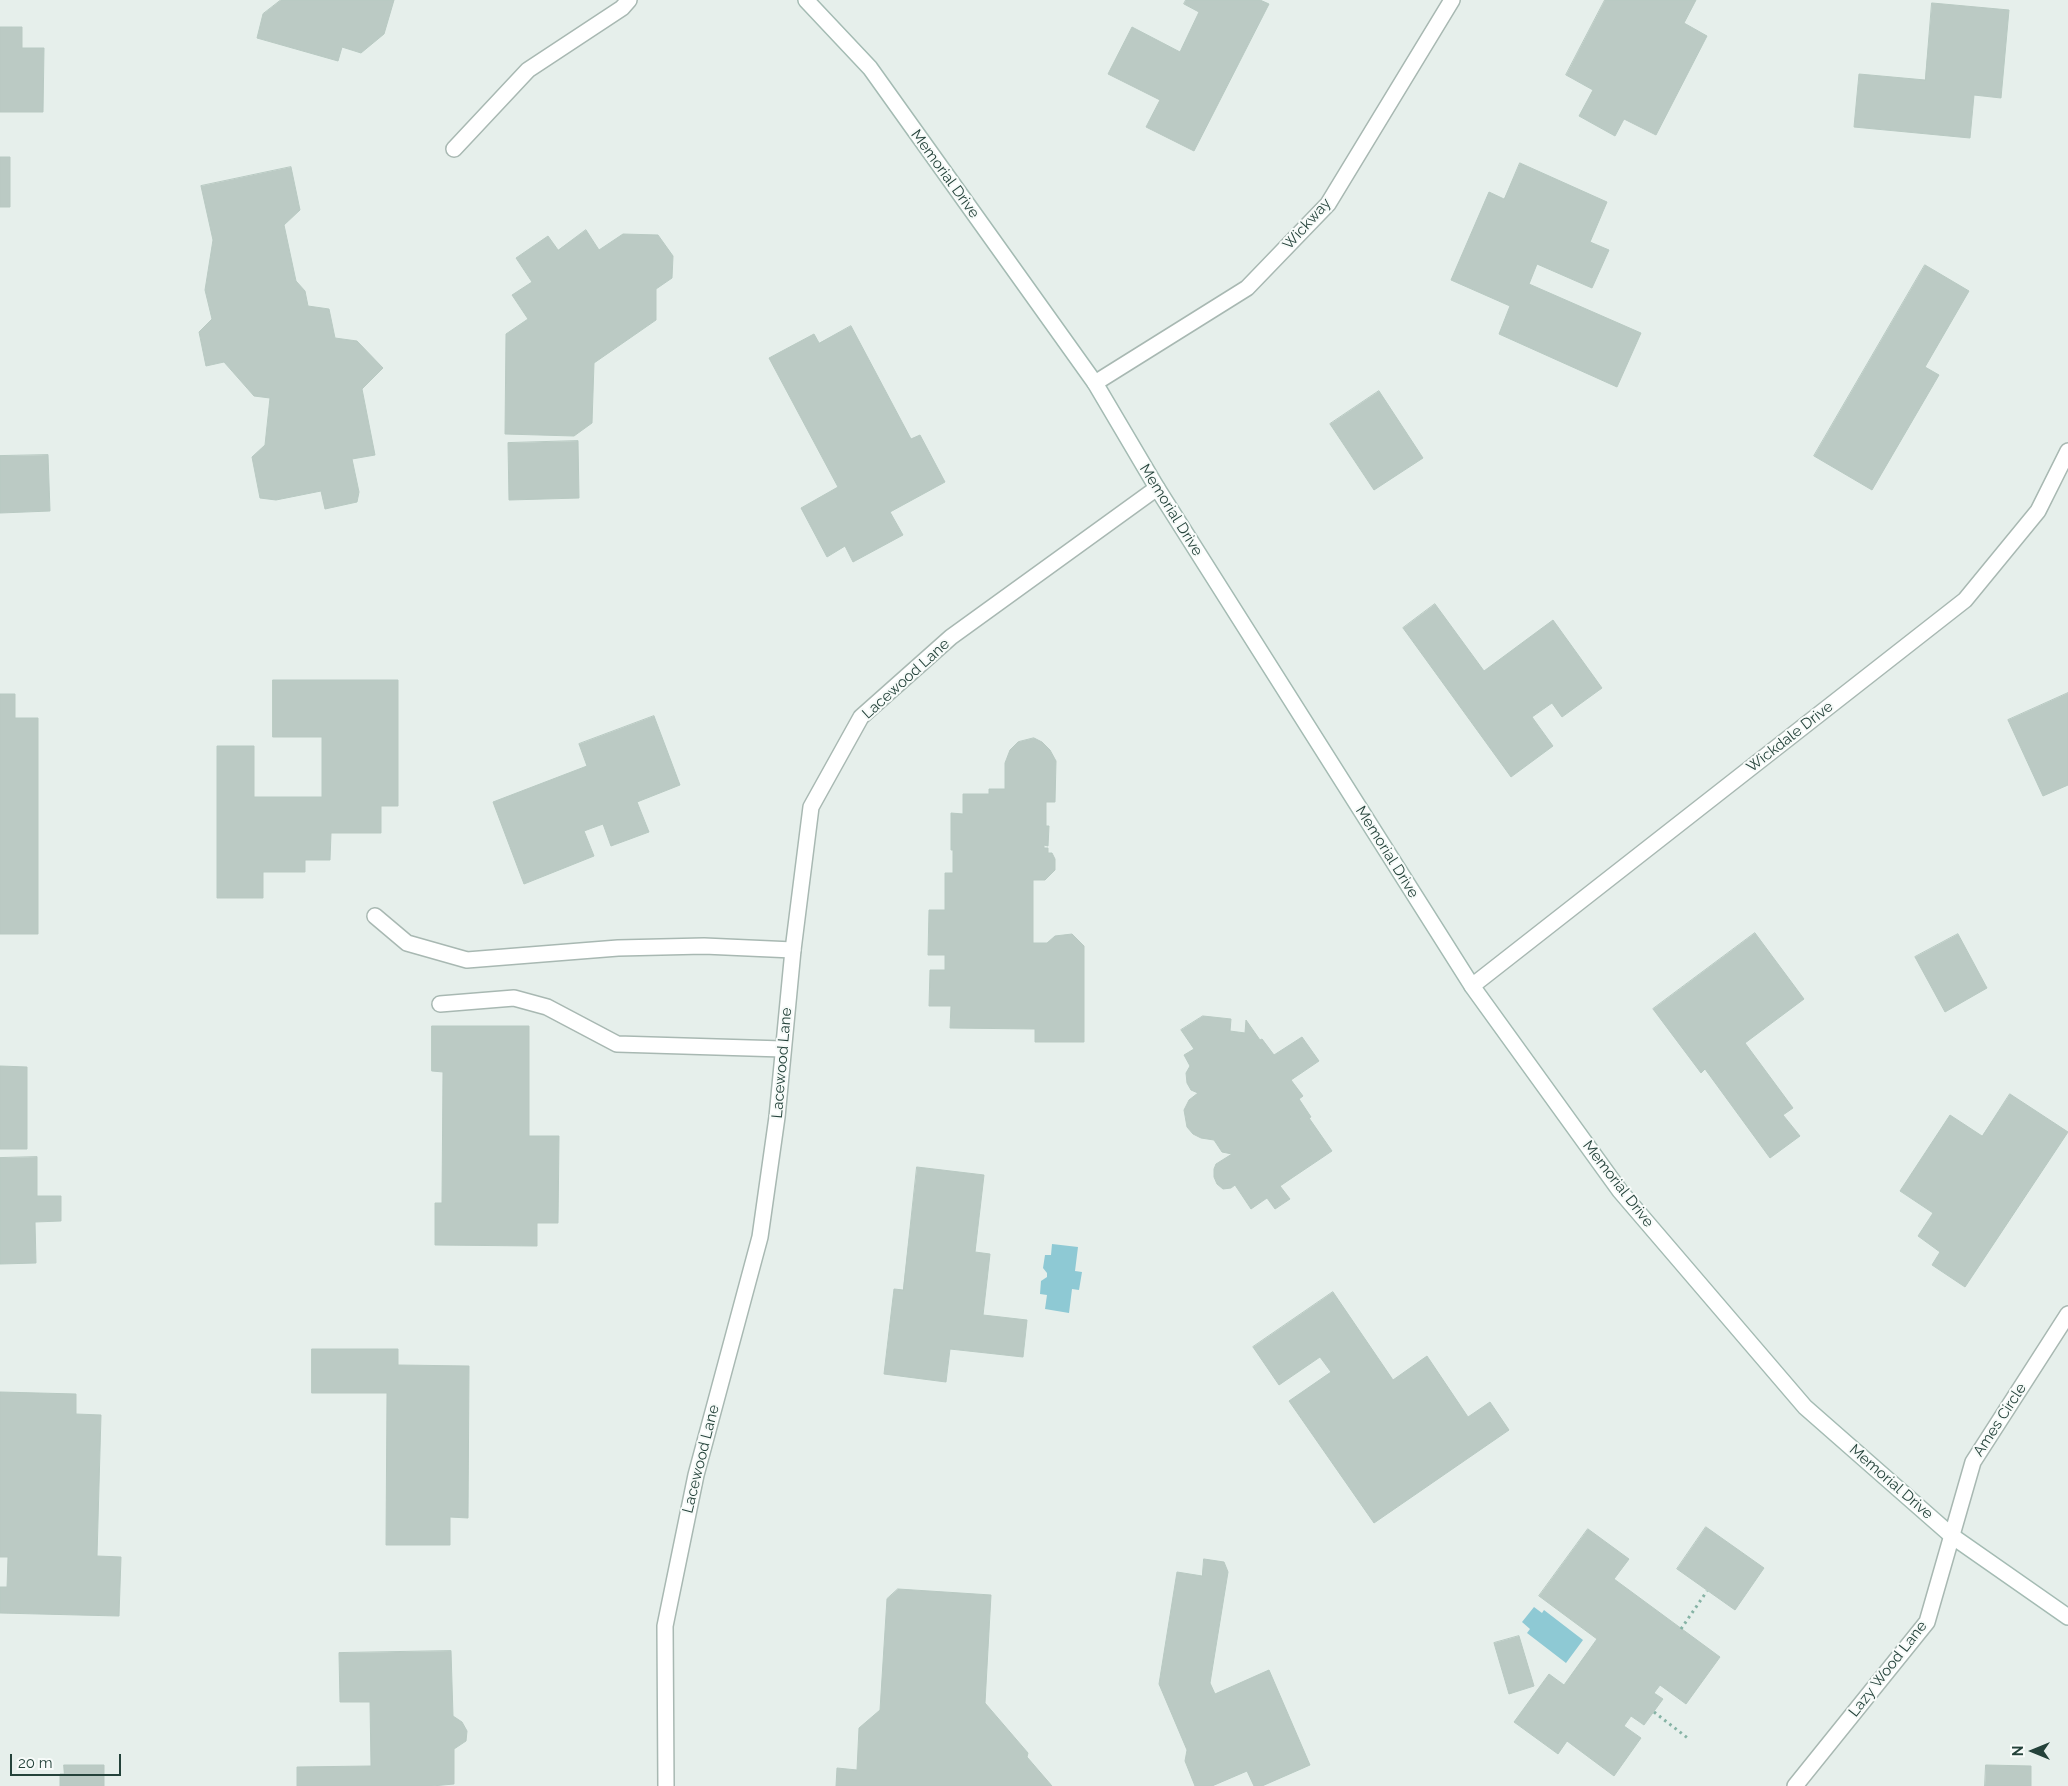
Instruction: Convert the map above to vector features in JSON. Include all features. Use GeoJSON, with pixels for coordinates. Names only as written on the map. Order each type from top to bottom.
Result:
{"type":"FeatureCollection","features":[{"type":"Feature","properties":{"kind":"street"},"geometry":{"type":"LineString","coordinates":[[454,149],[528,70],[622,8],[629,0]]}},
{"type":"Feature","properties":{"kind":"street","name":"Memorial Drive"},"geometry":{"type":"LineString","coordinates":[[806,0],[870,68],[1096,383],[1157,488],[1472,986],[1620,1191],[1805,1407],[1952,1536],[2068,1617]]}},
{"type":"Feature","properties":{"kind":"street","name":"Wickway"},"geometry":{"type":"LineString","coordinates":[[1096,383],[1247,288],[1328,204],[1452,0]]}},
{"type":"Feature","properties":{"kind":"street","name":"Wickdale Drive"},"geometry":{"type":"LineString","coordinates":[[1472,986],[1965,600],[2038,511],[2068,451]]}},
{"type":"Feature","properties":{"kind":"street","name":"Lacewood Lane"},"geometry":{"type":"LineString","coordinates":[[666,1786],[665,1626],[696,1474],[760,1237],[777,1117],[793,950],[810,807],[861,717],[952,637],[1157,488]]}},
{"type":"Feature","properties":{"kind":"street"},"geometry":{"type":"LineString","coordinates":[[375,916],[408,943],[468,960],[618,948],[704,946],[793,950]]}},
{"type":"Feature","properties":{"kind":"street"},"geometry":{"type":"LineString","coordinates":[[440,1004],[514,998],[546,1007],[617,1044],[783,1049]]}},
{"type":"Feature","properties":{"kind":"street","name":"Ames Circle"},"geometry":{"type":"LineString","coordinates":[[1952,1536],[1973,1462],[2068,1314]]}},
{"type":"Feature","properties":{"kind":"street","name":"Lazy Wood Lane"},"geometry":{"type":"LineString","coordinates":[[1795,1786],[1928,1622],[1952,1536]]}},
{"type":"Feature","properties":{"kind":"path"},"geometry":{"type":"LineString","coordinates":[[1682,1629],[1707,1591]]}},
{"type":"Feature","properties":{"kind":"path"},"geometry":{"type":"LineString","coordinates":[[1654,1712],[1689,1739]]}},
{"type":"Feature","properties":{"kind":"water"},"geometry":{"type":"Polygon","coordinates":[[[1052,1244],[1078,1247],[1075,1271],[1082,1272],[1079,1290],[1072,1289],[1069,1313],[1045,1309],[1047,1295],[1040,1294],[1041,1281],[1047,1277],[1047,1273],[1043,1268],[1045,1255],[1051,1255],[1052,1244]]]}},
{"type":"Feature","properties":{"kind":"water"},"geometry":{"type":"Polygon","coordinates":[[[1534,1607],[1542,1613],[1544,1610],[1583,1640],[1566,1663],[1527,1633],[1530,1629],[1522,1622],[1534,1607]]]}},
{"type":"Feature","properties":{"kind":"building"},"geometry":{"type":"Polygon","coordinates":[[[281,0],[394,0],[384,34],[361,53],[342,47],[338,61],[257,38],[263,14],[281,0]]]}},
{"type":"Feature","properties":{"kind":"building"},"geometry":{"type":"Polygon","coordinates":[[[1186,0],[1260,0],[1269,4],[1194,151],[1146,127],[1160,100],[1108,74],[1132,27],[1180,52],[1199,12],[1184,4],[1186,0]]]}},
{"type":"Feature","properties":{"kind":"building"},"geometry":{"type":"Polygon","coordinates":[[[1605,0],[1696,0],[1684,23],[1707,36],[1656,135],[1624,119],[1615,136],[1579,116],[1593,90],[1566,75],[1605,0]]]}},
{"type":"Feature","properties":{"kind":"building"},"geometry":{"type":"Polygon","coordinates":[[[1932,3],[2009,10],[2001,98],[1974,95],[1970,138],[1854,127],[1859,74],[1925,80],[1932,3]]]}},
{"type":"Feature","properties":{"kind":"building"},"geometry":{"type":"Polygon","coordinates":[[[0,27],[22,27],[22,48],[44,48],[43,112],[0,112],[0,27]]]}},
{"type":"Feature","properties":{"kind":"building"},"geometry":{"type":"Polygon","coordinates":[[[0,157],[10,157],[10,207],[0,207],[0,157]]]}},
{"type":"Feature","properties":{"kind":"building"},"geometry":{"type":"Polygon","coordinates":[[[1520,163],[1607,202],[1590,242],[1609,250],[1592,288],[1537,264],[1529,284],[1641,333],[1617,387],[1499,334],[1510,306],[1451,280],[1489,192],[1504,199],[1520,163]]]}},
{"type":"Feature","properties":{"kind":"building"},"geometry":{"type":"Polygon","coordinates":[[[291,167],[300,210],[284,225],[296,281],[305,291],[308,306],[329,309],[335,338],[357,341],[383,368],[362,389],[375,455],[352,459],[359,492],[357,502],[325,509],[321,491],[276,500],[260,498],[252,457],[265,445],[270,398],[254,396],[224,362],[206,366],[199,332],[212,319],[205,290],[213,240],[201,186],[291,167]]]}},
{"type":"Feature","properties":{"kind":"building"},"geometry":{"type":"Polygon","coordinates":[[[586,230],[599,250],[623,234],[658,235],[673,256],[672,278],[656,289],[656,320],[594,363],[592,423],[574,436],[505,434],[506,334],[528,319],[512,295],[532,282],[516,258],[548,236],[558,250],[586,230]]]}},
{"type":"Feature","properties":{"kind":"building"},"geometry":{"type":"Polygon","coordinates":[[[1925,265],[1969,291],[1925,367],[1939,375],[1872,490],[1814,456],[1925,265]]]}},
{"type":"Feature","properties":{"kind":"building"},"geometry":{"type":"Polygon","coordinates":[[[851,326],[911,439],[920,435],[945,482],[890,512],[903,535],[853,562],[845,546],[827,557],[801,508],[838,487],[769,358],[814,334],[819,343],[851,326]]]}},
{"type":"Feature","properties":{"kind":"building"},"geometry":{"type":"Polygon","coordinates":[[[1379,391],[1423,458],[1374,490],[1330,424],[1379,391]]]}},
{"type":"Feature","properties":{"kind":"building"},"geometry":{"type":"Polygon","coordinates":[[[578,441],[579,498],[509,500],[508,443],[578,441]]]}},
{"type":"Feature","properties":{"kind":"building"},"geometry":{"type":"Polygon","coordinates":[[[48,455],[50,511],[0,513],[0,456],[48,455]]]}},
{"type":"Feature","properties":{"kind":"building"},"geometry":{"type":"Polygon","coordinates":[[[1435,604],[1484,671],[1553,620],[1602,688],[1562,717],[1552,703],[1532,717],[1553,746],[1511,777],[1403,628],[1435,604]]]}},
{"type":"Feature","properties":{"kind":"building"},"geometry":{"type":"Polygon","coordinates":[[[273,680],[398,680],[398,806],[381,806],[381,833],[331,833],[330,860],[305,860],[305,872],[263,872],[263,898],[217,898],[217,746],[254,746],[254,797],[322,797],[322,737],[273,737],[273,680]]]}},
{"type":"Feature","properties":{"kind":"building"},"geometry":{"type":"Polygon","coordinates":[[[2068,693],[2068,785],[2043,796],[2008,720],[2068,693]]]}},
{"type":"Feature","properties":{"kind":"building"},"geometry":{"type":"Polygon","coordinates":[[[0,694],[15,694],[15,718],[38,718],[38,934],[0,934],[0,694]]]}},
{"type":"Feature","properties":{"kind":"building"},"geometry":{"type":"Polygon","coordinates":[[[654,716],[680,785],[637,802],[649,832],[611,846],[603,824],[584,831],[594,856],[524,884],[493,802],[587,766],[579,744],[654,716]]]}},
{"type":"Feature","properties":{"kind":"building"},"geometry":{"type":"Polygon","coordinates":[[[1034,738],[1042,742],[1050,750],[1056,761],[1055,802],[1046,802],[1046,826],[1049,826],[1048,846],[1044,845],[1044,848],[1048,848],[1048,853],[1052,853],[1055,859],[1055,870],[1045,880],[1033,880],[1033,943],[1047,943],[1055,936],[1072,934],[1084,946],[1084,1042],[1035,1042],[1035,1029],[950,1028],[951,1006],[929,1006],[930,970],[945,970],[945,955],[928,955],[929,910],[945,910],[945,873],[953,873],[951,813],[963,814],[963,794],[989,794],[989,789],[1005,789],[1005,763],[1010,750],[1018,742],[1034,738]]]}},
{"type":"Feature","properties":{"kind":"building"},"geometry":{"type":"Polygon","coordinates":[[[1755,933],[1804,999],[1745,1043],[1793,1108],[1783,1115],[1800,1136],[1770,1158],[1705,1069],[1701,1073],[1653,1009],[1755,933]]]}},
{"type":"Feature","properties":{"kind":"building"},"geometry":{"type":"Polygon","coordinates":[[[1958,934],[1987,988],[1945,1012],[1915,957],[1958,934]]]}},
{"type":"Feature","properties":{"kind":"building"},"geometry":{"type":"Polygon","coordinates":[[[1203,1016],[1231,1019],[1230,1031],[1245,1033],[1246,1020],[1260,1040],[1262,1039],[1274,1055],[1302,1037],[1319,1061],[1291,1080],[1303,1096],[1299,1099],[1311,1117],[1309,1118],[1332,1151],[1280,1186],[1290,1199],[1275,1209],[1267,1198],[1251,1209],[1235,1185],[1231,1188],[1223,1189],[1217,1184],[1214,1177],[1216,1164],[1232,1154],[1222,1152],[1214,1140],[1201,1138],[1193,1134],[1187,1127],[1184,1110],[1189,1100],[1198,1093],[1191,1090],[1187,1083],[1186,1073],[1190,1066],[1184,1055],[1194,1049],[1181,1030],[1203,1016]]]}},
{"type":"Feature","properties":{"kind":"building"},"geometry":{"type":"Polygon","coordinates":[[[432,1026],[529,1026],[529,1136],[559,1136],[558,1223],[537,1223],[537,1246],[435,1245],[435,1203],[442,1203],[443,1072],[432,1071],[432,1026]]]}},
{"type":"Feature","properties":{"kind":"building"},"geometry":{"type":"Polygon","coordinates":[[[0,1066],[27,1067],[27,1149],[0,1149],[0,1066]]]}},
{"type":"Feature","properties":{"kind":"building"},"geometry":{"type":"Polygon","coordinates":[[[2010,1094],[2068,1132],[1965,1287],[1932,1265],[1940,1252],[1918,1236],[1933,1213],[1900,1191],[1950,1115],[1982,1136],[2010,1094]]]}},
{"type":"Feature","properties":{"kind":"building"},"geometry":{"type":"Polygon","coordinates":[[[37,1157],[37,1196],[61,1196],[61,1221],[35,1222],[36,1263],[0,1264],[0,1158],[37,1157]]]}},
{"type":"Feature","properties":{"kind":"building"},"geometry":{"type":"Polygon","coordinates":[[[917,1167],[984,1175],[975,1252],[990,1254],[983,1315],[1027,1320],[1023,1357],[950,1349],[946,1382],[884,1374],[894,1289],[903,1290],[917,1167]]]}},
{"type":"Feature","properties":{"kind":"building"},"geometry":{"type":"Polygon","coordinates":[[[1333,1292],[1393,1380],[1427,1356],[1468,1417],[1490,1402],[1509,1430],[1374,1523],[1289,1401],[1331,1372],[1320,1357],[1279,1385],[1253,1347],[1333,1292]]]}},
{"type":"Feature","properties":{"kind":"building"},"geometry":{"type":"Polygon","coordinates":[[[312,1349],[398,1349],[398,1365],[469,1366],[468,1518],[450,1517],[450,1545],[386,1545],[387,1393],[312,1393],[312,1349]]]}},
{"type":"Feature","properties":{"kind":"building"},"geometry":{"type":"Polygon","coordinates":[[[0,1392],[76,1394],[76,1414],[101,1415],[97,1556],[121,1557],[119,1616],[0,1613],[0,1587],[7,1587],[8,1557],[0,1557],[0,1392]]]}},
{"type":"Feature","properties":{"kind":"building"},"geometry":{"type":"Polygon","coordinates":[[[1706,1527],[1764,1568],[1735,1610],[1677,1569],[1706,1527]]]}},
{"type":"Feature","properties":{"kind":"building"},"geometry":{"type":"Polygon","coordinates":[[[1588,1529],[1629,1559],[1614,1579],[1720,1657],[1686,1704],[1660,1685],[1654,1693],[1663,1699],[1644,1725],[1631,1716],[1624,1726],[1641,1738],[1614,1776],[1567,1741],[1558,1754],[1514,1722],[1549,1674],[1564,1685],[1597,1639],[1539,1596],[1588,1529]]]}},
{"type":"Feature","properties":{"kind":"building"},"geometry":{"type":"Polygon","coordinates":[[[1204,1559],[1224,1562],[1228,1572],[1210,1683],[1215,1694],[1269,1670],[1310,1765],[1262,1786],[1254,1786],[1247,1771],[1212,1786],[1195,1786],[1185,1761],[1187,1750],[1159,1684],[1177,1572],[1202,1576],[1204,1559]]]}},
{"type":"Feature","properties":{"kind":"building"},"geometry":{"type":"Polygon","coordinates":[[[898,1589],[991,1595],[985,1703],[1028,1753],[1027,1757],[1052,1786],[836,1786],[837,1768],[857,1770],[859,1728],[880,1710],[887,1599],[898,1589]]]}},
{"type":"Feature","properties":{"kind":"building"},"geometry":{"type":"Polygon","coordinates":[[[1519,1636],[1534,1686],[1509,1694],[1494,1643],[1519,1636]]]}},
{"type":"Feature","properties":{"kind":"building"},"geometry":{"type":"Polygon","coordinates":[[[451,1651],[453,1716],[462,1722],[467,1731],[466,1741],[454,1749],[454,1784],[432,1786],[297,1786],[297,1767],[371,1766],[370,1702],[340,1702],[339,1653],[451,1651]]]}},
{"type":"Feature","properties":{"kind":"building"},"geometry":{"type":"Polygon","coordinates":[[[64,1765],[104,1765],[104,1786],[60,1786],[60,1774],[64,1774],[64,1765]]]}},
{"type":"Feature","properties":{"kind":"building"},"geometry":{"type":"Polygon","coordinates":[[[1986,1765],[2031,1766],[2031,1786],[1985,1786],[1986,1765]]]}}]}
